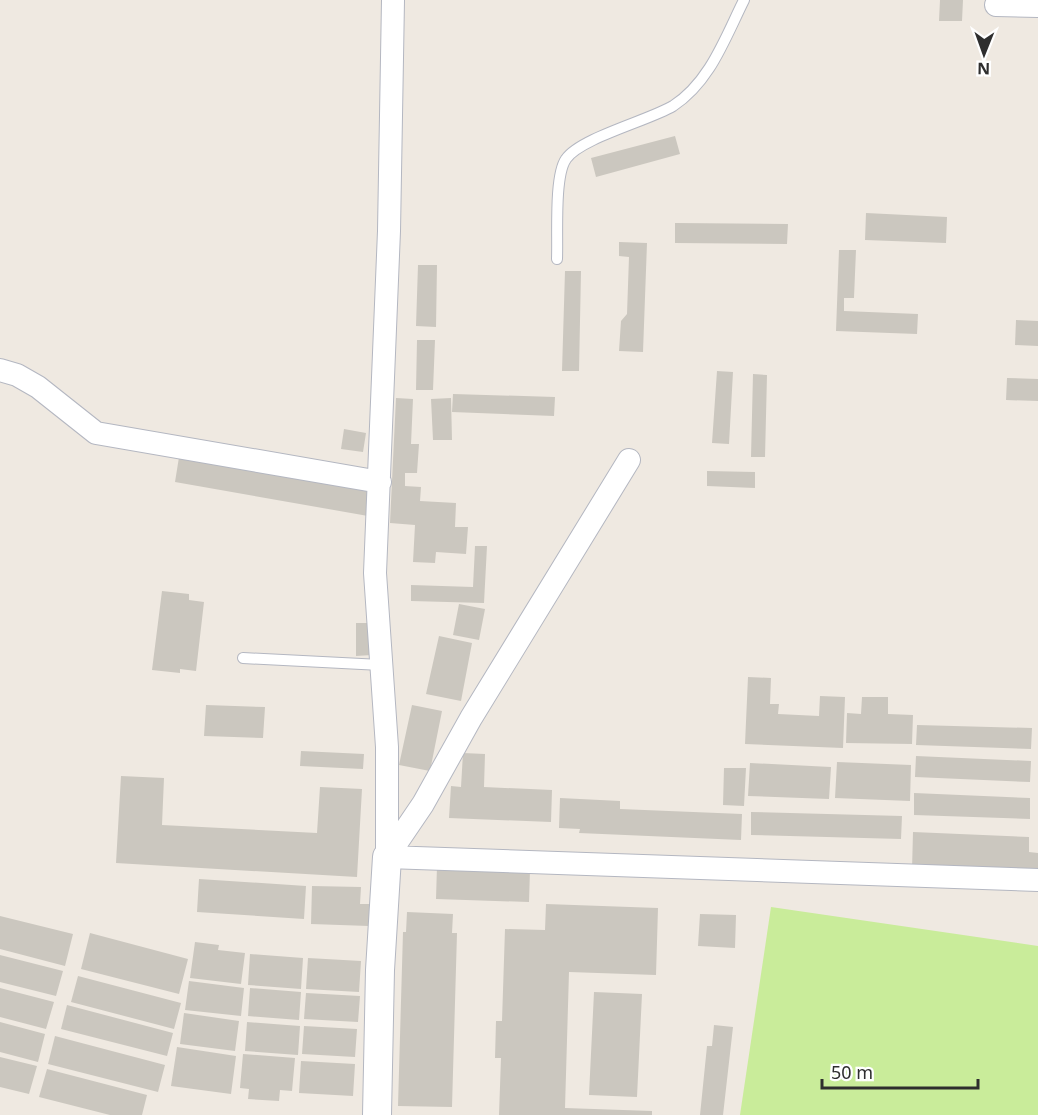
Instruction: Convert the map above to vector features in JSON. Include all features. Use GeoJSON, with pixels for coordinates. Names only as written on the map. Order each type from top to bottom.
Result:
{"type":"FeatureCollection","features":[{"type":"Feature","properties":{"kind":"street"},"geometry":{"type":"LineString","coordinates":[[377,1115],[380,970],[387,857],[387,747],[375,573],[389,231],[393,0]]}},
{"type":"Feature","properties":{"kind":"street"},"geometry":{"type":"LineString","coordinates":[[996,5],[1038,6]]}},
{"type":"Feature","properties":{"kind":"street"},"geometry":{"type":"LineString","coordinates":[[0,370],[17,375],[38,387],[96,433],[380,482]]}},
{"type":"Feature","properties":{"kind":"street"},"geometry":{"type":"LineString","coordinates":[[387,857],[423,804],[471,718],[628,460]]}},
{"type":"Feature","properties":{"kind":"street"},"geometry":{"type":"LineString","coordinates":[[387,857],[1038,880]]}},
{"type":"Feature","properties":{"kind":"lane"},"geometry":{"type":"LineString","coordinates":[[557,259],[560,171],[567,157],[583,146],[673,105],[706,76],[744,0]]}},
{"type":"Feature","properties":{"kind":"lane"},"geometry":{"type":"LineString","coordinates":[[243,657],[381,665]]}},
{"type":"Feature","properties":{"kind":"green space"},"geometry":{"type":"Polygon","coordinates":[[[771,907],[1038,946],[1038,1115],[740,1115],[771,907]]]}},
{"type":"Feature","properties":{"kind":"building"},"geometry":{"type":"Polygon","coordinates":[[[940,0],[963,0],[962,21],[939,21],[940,0]]]}},
{"type":"Feature","properties":{"kind":"building"},"geometry":{"type":"Polygon","coordinates":[[[675,136],[680,154],[596,177],[591,158],[675,136]]]}},
{"type":"Feature","properties":{"kind":"building"},"geometry":{"type":"Polygon","coordinates":[[[866,213],[947,217],[946,243],[865,240],[866,213]]]}},
{"type":"Feature","properties":{"kind":"building"},"geometry":{"type":"Polygon","coordinates":[[[675,223],[788,224],[787,244],[675,243],[675,223]]]}},
{"type":"Feature","properties":{"kind":"building"},"geometry":{"type":"Polygon","coordinates":[[[619,242],[647,243],[643,352],[619,351],[621,321],[627,314],[629,257],[619,256],[619,242]]]}},
{"type":"Feature","properties":{"kind":"building"},"geometry":{"type":"Polygon","coordinates":[[[839,250],[856,250],[854,298],[844,298],[844,311],[918,314],[917,334],[836,331],[839,250]]]}},
{"type":"Feature","properties":{"kind":"building"},"geometry":{"type":"Polygon","coordinates":[[[418,265],[437,265],[436,327],[416,326],[418,265]]]}},
{"type":"Feature","properties":{"kind":"building"},"geometry":{"type":"Polygon","coordinates":[[[565,271],[581,271],[579,371],[562,371],[565,271]]]}},
{"type":"Feature","properties":{"kind":"building"},"geometry":{"type":"Polygon","coordinates":[[[1016,320],[1038,321],[1038,346],[1015,345],[1016,320]]]}},
{"type":"Feature","properties":{"kind":"building"},"geometry":{"type":"Polygon","coordinates":[[[417,340],[435,340],[433,390],[416,390],[417,340]]]}},
{"type":"Feature","properties":{"kind":"building"},"geometry":{"type":"Polygon","coordinates":[[[717,371],[733,372],[729,444],[712,443],[717,371]]]}},
{"type":"Feature","properties":{"kind":"building"},"geometry":{"type":"Polygon","coordinates":[[[753,374],[767,375],[765,457],[751,457],[753,374]]]}},
{"type":"Feature","properties":{"kind":"building"},"geometry":{"type":"Polygon","coordinates":[[[1007,378],[1038,379],[1038,401],[1006,400],[1007,378]]]}},
{"type":"Feature","properties":{"kind":"building"},"geometry":{"type":"Polygon","coordinates":[[[453,394],[555,397],[554,416],[452,412],[453,394]]]}},
{"type":"Feature","properties":{"kind":"building"},"geometry":{"type":"Polygon","coordinates":[[[396,398],[413,399],[411,444],[419,444],[417,473],[405,473],[405,486],[421,487],[420,501],[456,503],[455,527],[468,527],[466,554],[436,552],[435,563],[413,562],[415,525],[390,523],[396,398]]]}},
{"type":"Feature","properties":{"kind":"building"},"geometry":{"type":"Polygon","coordinates":[[[451,398],[452,440],[433,440],[431,399],[451,398]]]}},
{"type":"Feature","properties":{"kind":"building"},"geometry":{"type":"Polygon","coordinates":[[[344,429],[366,433],[363,452],[341,449],[344,429]]]}},
{"type":"Feature","properties":{"kind":"building"},"geometry":{"type":"Polygon","coordinates":[[[180,451],[367,484],[368,516],[175,482],[180,451]]]}},
{"type":"Feature","properties":{"kind":"building"},"geometry":{"type":"Polygon","coordinates":[[[707,471],[755,472],[755,488],[707,486],[707,471]]]}},
{"type":"Feature","properties":{"kind":"building"},"geometry":{"type":"Polygon","coordinates":[[[475,546],[487,546],[484,603],[411,601],[411,585],[473,587],[475,546]]]}},
{"type":"Feature","properties":{"kind":"building"},"geometry":{"type":"Polygon","coordinates":[[[162,591],[189,594],[189,600],[204,602],[196,671],[180,669],[180,673],[152,670],[162,591]]]}},
{"type":"Feature","properties":{"kind":"building"},"geometry":{"type":"Polygon","coordinates":[[[459,604],[485,609],[479,640],[453,635],[459,604]]]}},
{"type":"Feature","properties":{"kind":"building"},"geometry":{"type":"Polygon","coordinates":[[[356,623],[371,623],[372,655],[356,656],[356,623]]]}},
{"type":"Feature","properties":{"kind":"building"},"geometry":{"type":"Polygon","coordinates":[[[439,636],[472,643],[461,701],[426,694],[439,636]]]}},
{"type":"Feature","properties":{"kind":"building"},"geometry":{"type":"Polygon","coordinates":[[[748,677],[771,678],[770,704],[779,704],[778,714],[819,716],[820,696],[845,697],[843,748],[745,744],[748,677]]]}},
{"type":"Feature","properties":{"kind":"building"},"geometry":{"type":"Polygon","coordinates":[[[862,697],[888,697],[888,714],[913,715],[912,744],[846,743],[847,713],[861,714],[862,697]]]}},
{"type":"Feature","properties":{"kind":"building"},"geometry":{"type":"Polygon","coordinates":[[[206,705],[265,707],[263,738],[204,736],[206,705]]]}},
{"type":"Feature","properties":{"kind":"building"},"geometry":{"type":"Polygon","coordinates":[[[412,705],[442,711],[430,771],[399,765],[412,705]]]}},
{"type":"Feature","properties":{"kind":"building"},"geometry":{"type":"Polygon","coordinates":[[[917,725],[1032,728],[1031,749],[916,745],[917,725]]]}},
{"type":"Feature","properties":{"kind":"building"},"geometry":{"type":"Polygon","coordinates":[[[301,751],[364,754],[363,769],[300,766],[301,751]]]}},
{"type":"Feature","properties":{"kind":"building"},"geometry":{"type":"Polygon","coordinates":[[[463,753],[485,754],[484,787],[552,790],[551,822],[449,818],[451,786],[461,787],[463,753]]]}},
{"type":"Feature","properties":{"kind":"building"},"geometry":{"type":"Polygon","coordinates":[[[916,756],[1031,761],[1030,782],[915,777],[916,756]]]}},
{"type":"Feature","properties":{"kind":"building"},"geometry":{"type":"Polygon","coordinates":[[[837,762],[911,765],[910,801],[835,798],[837,762]]]}},
{"type":"Feature","properties":{"kind":"building"},"geometry":{"type":"Polygon","coordinates":[[[750,763],[831,767],[829,799],[748,796],[750,763]]]}},
{"type":"Feature","properties":{"kind":"building"},"geometry":{"type":"Polygon","coordinates":[[[724,768],[746,768],[744,806],[723,805],[724,768]]]}},
{"type":"Feature","properties":{"kind":"building"},"geometry":{"type":"Polygon","coordinates":[[[121,776],[164,778],[162,825],[317,833],[320,787],[362,789],[357,877],[116,863],[121,776]]]}},
{"type":"Feature","properties":{"kind":"building"},"geometry":{"type":"Polygon","coordinates":[[[914,793],[1030,798],[1030,819],[914,815],[914,793]]]}},
{"type":"Feature","properties":{"kind":"building"},"geometry":{"type":"Polygon","coordinates":[[[560,798],[620,801],[620,809],[742,814],[741,840],[579,833],[580,829],[559,828],[560,798]]]}},
{"type":"Feature","properties":{"kind":"building"},"geometry":{"type":"Polygon","coordinates":[[[751,812],[902,816],[901,839],[751,835],[751,812]]]}},
{"type":"Feature","properties":{"kind":"building"},"geometry":{"type":"Polygon","coordinates":[[[913,832],[1029,837],[1029,852],[1038,853],[1038,875],[912,870],[913,832]]]}},
{"type":"Feature","properties":{"kind":"building"},"geometry":{"type":"Polygon","coordinates":[[[437,866],[530,870],[529,902],[436,899],[437,866]]]}},
{"type":"Feature","properties":{"kind":"building"},"geometry":{"type":"Polygon","coordinates":[[[199,879],[306,886],[304,919],[197,912],[199,879]]]}},
{"type":"Feature","properties":{"kind":"building"},"geometry":{"type":"Polygon","coordinates":[[[312,886],[361,887],[360,904],[370,904],[369,926],[311,924],[312,886]]]}},
{"type":"Feature","properties":{"kind":"building"},"geometry":{"type":"Polygon","coordinates":[[[546,904],[658,908],[656,975],[569,972],[565,1108],[652,1111],[652,1115],[499,1115],[501,1058],[495,1058],[496,1021],[502,1021],[505,929],[545,930],[546,904]]]}},
{"type":"Feature","properties":{"kind":"building"},"geometry":{"type":"Polygon","coordinates":[[[407,912],[453,914],[452,933],[457,933],[452,1107],[398,1106],[403,932],[406,932],[407,912]]]}},
{"type":"Feature","properties":{"kind":"building"},"geometry":{"type":"Polygon","coordinates":[[[700,914],[736,915],[735,948],[698,946],[700,914]]]}},
{"type":"Feature","properties":{"kind":"building"},"geometry":{"type":"Polygon","coordinates":[[[0,916],[73,934],[65,966],[0,949],[0,916]]]}},
{"type":"Feature","properties":{"kind":"building"},"geometry":{"type":"Polygon","coordinates":[[[90,933],[188,959],[179,994],[81,969],[90,933]]]}},
{"type":"Feature","properties":{"kind":"building"},"geometry":{"type":"Polygon","coordinates":[[[195,942],[219,945],[218,950],[245,953],[241,984],[190,978],[195,942]]]}},
{"type":"Feature","properties":{"kind":"building"},"geometry":{"type":"Polygon","coordinates":[[[250,954],[303,958],[301,989],[248,985],[250,954]]]}},
{"type":"Feature","properties":{"kind":"building"},"geometry":{"type":"Polygon","coordinates":[[[0,955],[63,971],[56,996],[0,982],[0,955]]]}},
{"type":"Feature","properties":{"kind":"building"},"geometry":{"type":"Polygon","coordinates":[[[308,958],[361,961],[359,992],[306,989],[308,958]]]}},
{"type":"Feature","properties":{"kind":"building"},"geometry":{"type":"Polygon","coordinates":[[[78,976],[181,1003],[174,1029],[71,1002],[78,976]]]}},
{"type":"Feature","properties":{"kind":"building"},"geometry":{"type":"Polygon","coordinates":[[[189,981],[244,988],[241,1016],[185,1010],[189,981]]]}},
{"type":"Feature","properties":{"kind":"building"},"geometry":{"type":"Polygon","coordinates":[[[0,988],[54,1002],[46,1029],[0,1017],[0,988]]]}},
{"type":"Feature","properties":{"kind":"building"},"geometry":{"type":"Polygon","coordinates":[[[250,988],[301,992],[299,1020],[248,1016],[250,988]]]}},
{"type":"Feature","properties":{"kind":"building"},"geometry":{"type":"Polygon","coordinates":[[[594,992],[642,994],[637,1097],[589,1095],[594,992]]]}},
{"type":"Feature","properties":{"kind":"building"},"geometry":{"type":"Polygon","coordinates":[[[306,993],[360,996],[358,1022],[304,1019],[306,993]]]}},
{"type":"Feature","properties":{"kind":"building"},"geometry":{"type":"Polygon","coordinates":[[[67,1005],[173,1033],[167,1056],[61,1029],[67,1005]]]}},
{"type":"Feature","properties":{"kind":"building"},"geometry":{"type":"Polygon","coordinates":[[[184,1013],[239,1021],[235,1051],[180,1044],[184,1013]]]}},
{"type":"Feature","properties":{"kind":"building"},"geometry":{"type":"Polygon","coordinates":[[[0,1022],[45,1034],[38,1062],[0,1052],[0,1022]]]}},
{"type":"Feature","properties":{"kind":"building"},"geometry":{"type":"Polygon","coordinates":[[[247,1022],[300,1026],[298,1055],[245,1051],[247,1022]]]}},
{"type":"Feature","properties":{"kind":"building"},"geometry":{"type":"Polygon","coordinates":[[[714,1025],[733,1027],[723,1115],[700,1115],[707,1046],[712,1046],[714,1025]]]}},
{"type":"Feature","properties":{"kind":"building"},"geometry":{"type":"Polygon","coordinates":[[[304,1026],[357,1029],[355,1057],[302,1054],[304,1026]]]}},
{"type":"Feature","properties":{"kind":"building"},"geometry":{"type":"Polygon","coordinates":[[[55,1036],[165,1065],[158,1092],[48,1064],[55,1036]]]}},
{"type":"Feature","properties":{"kind":"building"},"geometry":{"type":"Polygon","coordinates":[[[177,1047],[236,1056],[231,1094],[171,1086],[177,1047]]]}},
{"type":"Feature","properties":{"kind":"building"},"geometry":{"type":"Polygon","coordinates":[[[243,1054],[295,1058],[292,1091],[280,1090],[279,1101],[248,1099],[249,1089],[240,1088],[243,1054]]]}},
{"type":"Feature","properties":{"kind":"building"},"geometry":{"type":"Polygon","coordinates":[[[0,1057],[37,1066],[29,1094],[0,1087],[0,1057]]]}},
{"type":"Feature","properties":{"kind":"building"},"geometry":{"type":"Polygon","coordinates":[[[301,1061],[355,1064],[353,1096],[299,1093],[301,1061]]]}},
{"type":"Feature","properties":{"kind":"building"},"geometry":{"type":"Polygon","coordinates":[[[47,1069],[147,1095],[142,1115],[110,1115],[39,1097],[47,1069]]]}}]}
